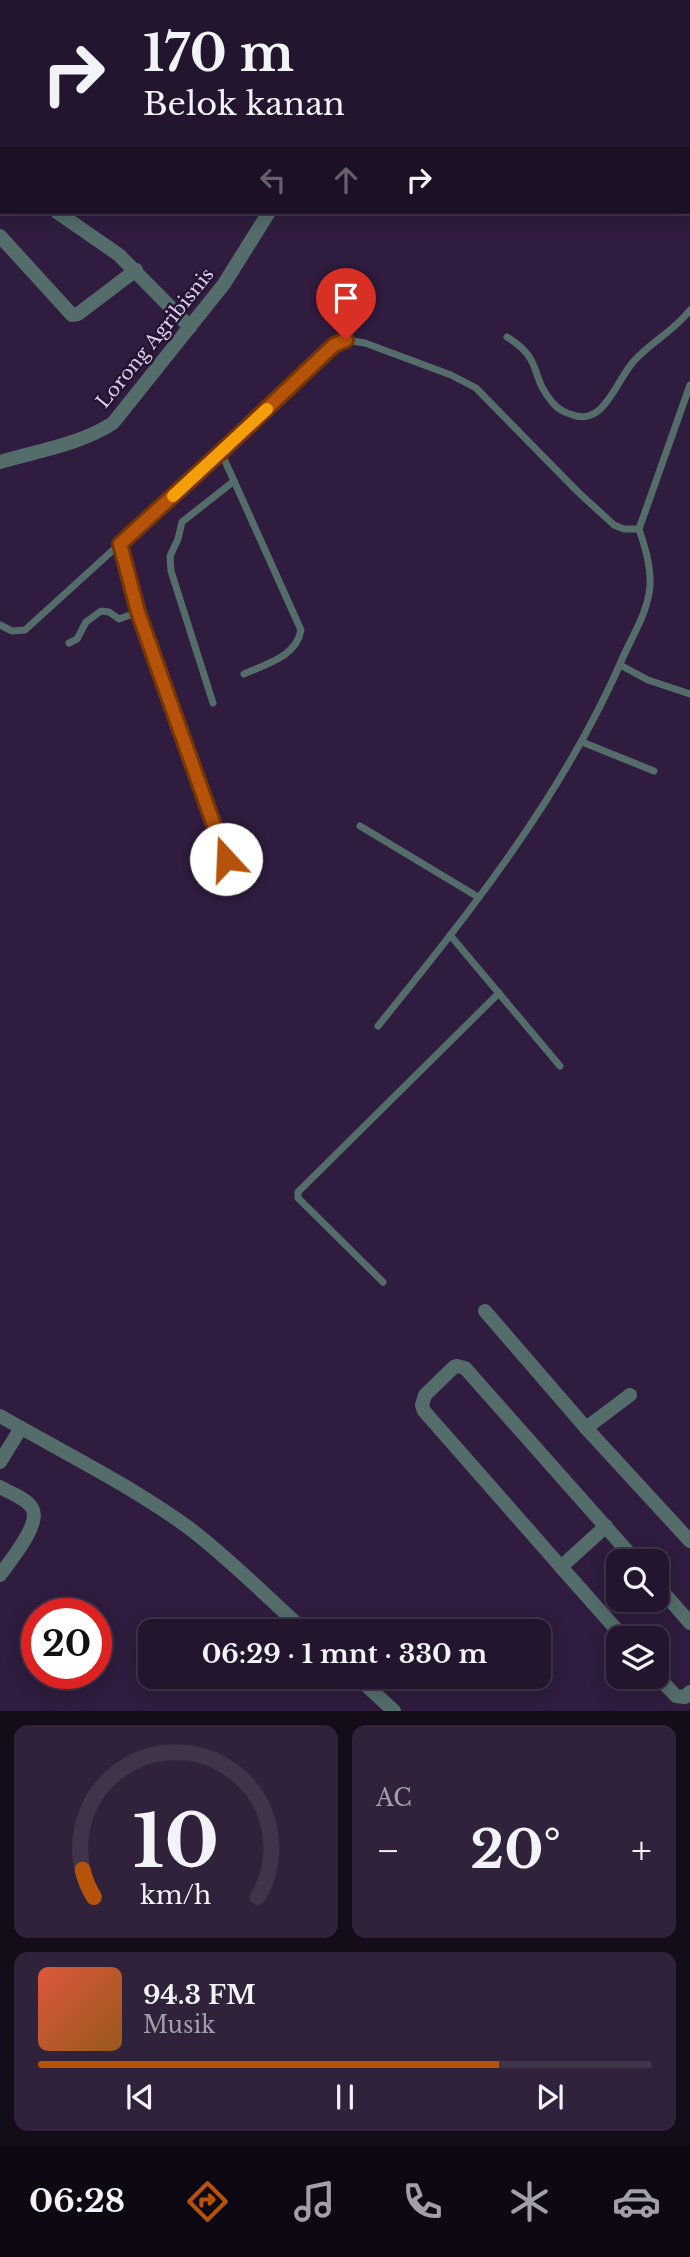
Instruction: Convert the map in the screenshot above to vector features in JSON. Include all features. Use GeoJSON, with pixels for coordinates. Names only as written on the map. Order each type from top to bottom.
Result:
{"type":"FeatureCollection","features":[{"type":"Feature","properties":{"kind":"street"},"geometry":{"type":"LineString","coordinates":[[60,214],[119,254],[190,327]]}},
{"type":"Feature","properties":{"kind":"street","name":"Lorong Agribisnis"},"geometry":{"type":"LineString","coordinates":[[0,462],[83,437],[113,423],[224,284],[268,214]]}},
{"type":"Feature","properties":{"kind":"street"},"geometry":{"type":"LineString","coordinates":[[0,236],[72,315],[78,314],[136,270]]}},
{"type":"Feature","properties":{"kind":"street"},"geometry":{"type":"LineString","coordinates":[[485,1311],[586,1428],[690,1541]]}},
{"type":"Feature","properties":{"kind":"street"},"geometry":{"type":"LineString","coordinates":[[613,1626],[424,1411],[422,1400],[450,1370],[457,1366],[465,1368],[626,1549]]}},
{"type":"Feature","properties":{"kind":"street"},"geometry":{"type":"LineString","coordinates":[[586,1428],[630,1395]]}},
{"type":"Feature","properties":{"kind":"street"},"geometry":{"type":"LineString","coordinates":[[0,1416],[113,1480],[186,1526],[216,1549],[292,1619]]}},
{"type":"Feature","properties":{"kind":"street"},"geometry":{"type":"LineString","coordinates":[[0,1462],[22,1428]]}},
{"type":"Feature","properties":{"kind":"street"},"geometry":{"type":"LineString","coordinates":[[0,1487],[27,1503],[33,1510],[35,1519],[0,1575]]}},
{"type":"Feature","properties":{"kind":"street"},"geometry":{"type":"LineString","coordinates":[[561,1567],[606,1526]]}},
{"type":"Feature","properties":{"kind":"street"},"geometry":{"type":"LineString","coordinates":[[669,1599],[690,1623]]}},
{"type":"Feature","properties":{"kind":"street"},"geometry":{"type":"LineString","coordinates":[[370,1689],[394,1711]]}},
{"type":"Feature","properties":{"kind":"street"},"geometry":{"type":"LineString","coordinates":[[669,1689],[676,1696],[685,1696],[690,1692]]}},
{"type":"Feature","properties":{"kind":"lane"},"geometry":{"type":"LineString","coordinates":[[507,337],[530,355],[540,385],[553,404],[577,417],[588,417],[604,406],[634,360],[673,328],[690,310]]}},
{"type":"Feature","properties":{"kind":"lane"},"geometry":{"type":"LineString","coordinates":[[0,625],[12,631],[25,630],[334,345],[346,340],[365,342],[451,375],[476,388],[614,525],[624,529],[639,529]]}},
{"type":"Feature","properties":{"kind":"lane"},"geometry":{"type":"LineString","coordinates":[[378,1026],[450,935],[546,803],[582,742],[620,665],[642,617],[650,586],[647,552],[639,529],[690,385]]}},
{"type":"Feature","properties":{"kind":"lane"},"geometry":{"type":"LineString","coordinates":[[221,452],[301,630],[298,639],[285,656],[244,674]]}},
{"type":"Feature","properties":{"kind":"lane"},"geometry":{"type":"LineString","coordinates":[[213,703],[171,571],[170,556],[178,539],[181,522],[234,481]]}},
{"type":"Feature","properties":{"kind":"lane"},"geometry":{"type":"LineString","coordinates":[[120,544],[138,612],[226,859]]}},
{"type":"Feature","properties":{"kind":"lane"},"geometry":{"type":"LineString","coordinates":[[69,643],[77,639],[86,622],[101,611],[106,611],[120,620],[138,612]]}},
{"type":"Feature","properties":{"kind":"lane"},"geometry":{"type":"LineString","coordinates":[[620,665],[648,680],[690,694]]}},
{"type":"Feature","properties":{"kind":"lane"},"geometry":{"type":"LineString","coordinates":[[582,742],[654,772]]}},
{"type":"Feature","properties":{"kind":"lane"},"geometry":{"type":"LineString","coordinates":[[360,826],[478,897]]}},
{"type":"Feature","properties":{"kind":"lane"},"geometry":{"type":"LineString","coordinates":[[450,935],[560,1066]]}},
{"type":"Feature","properties":{"kind":"lane"},"geometry":{"type":"LineString","coordinates":[[383,1282],[298,1198],[298,1192],[499,993]]}},
{"type":"Feature","properties":{"kind":"slow traffic"},"geometry":{"type":"LineString","coordinates":[[173,496],[267,409]]}},
{"type":"Feature","properties":{"kind":"route"},"geometry":{"type":"LineString","coordinates":[[226,859],[138,612],[120,544],[334,345],[346,340]]}}]}
